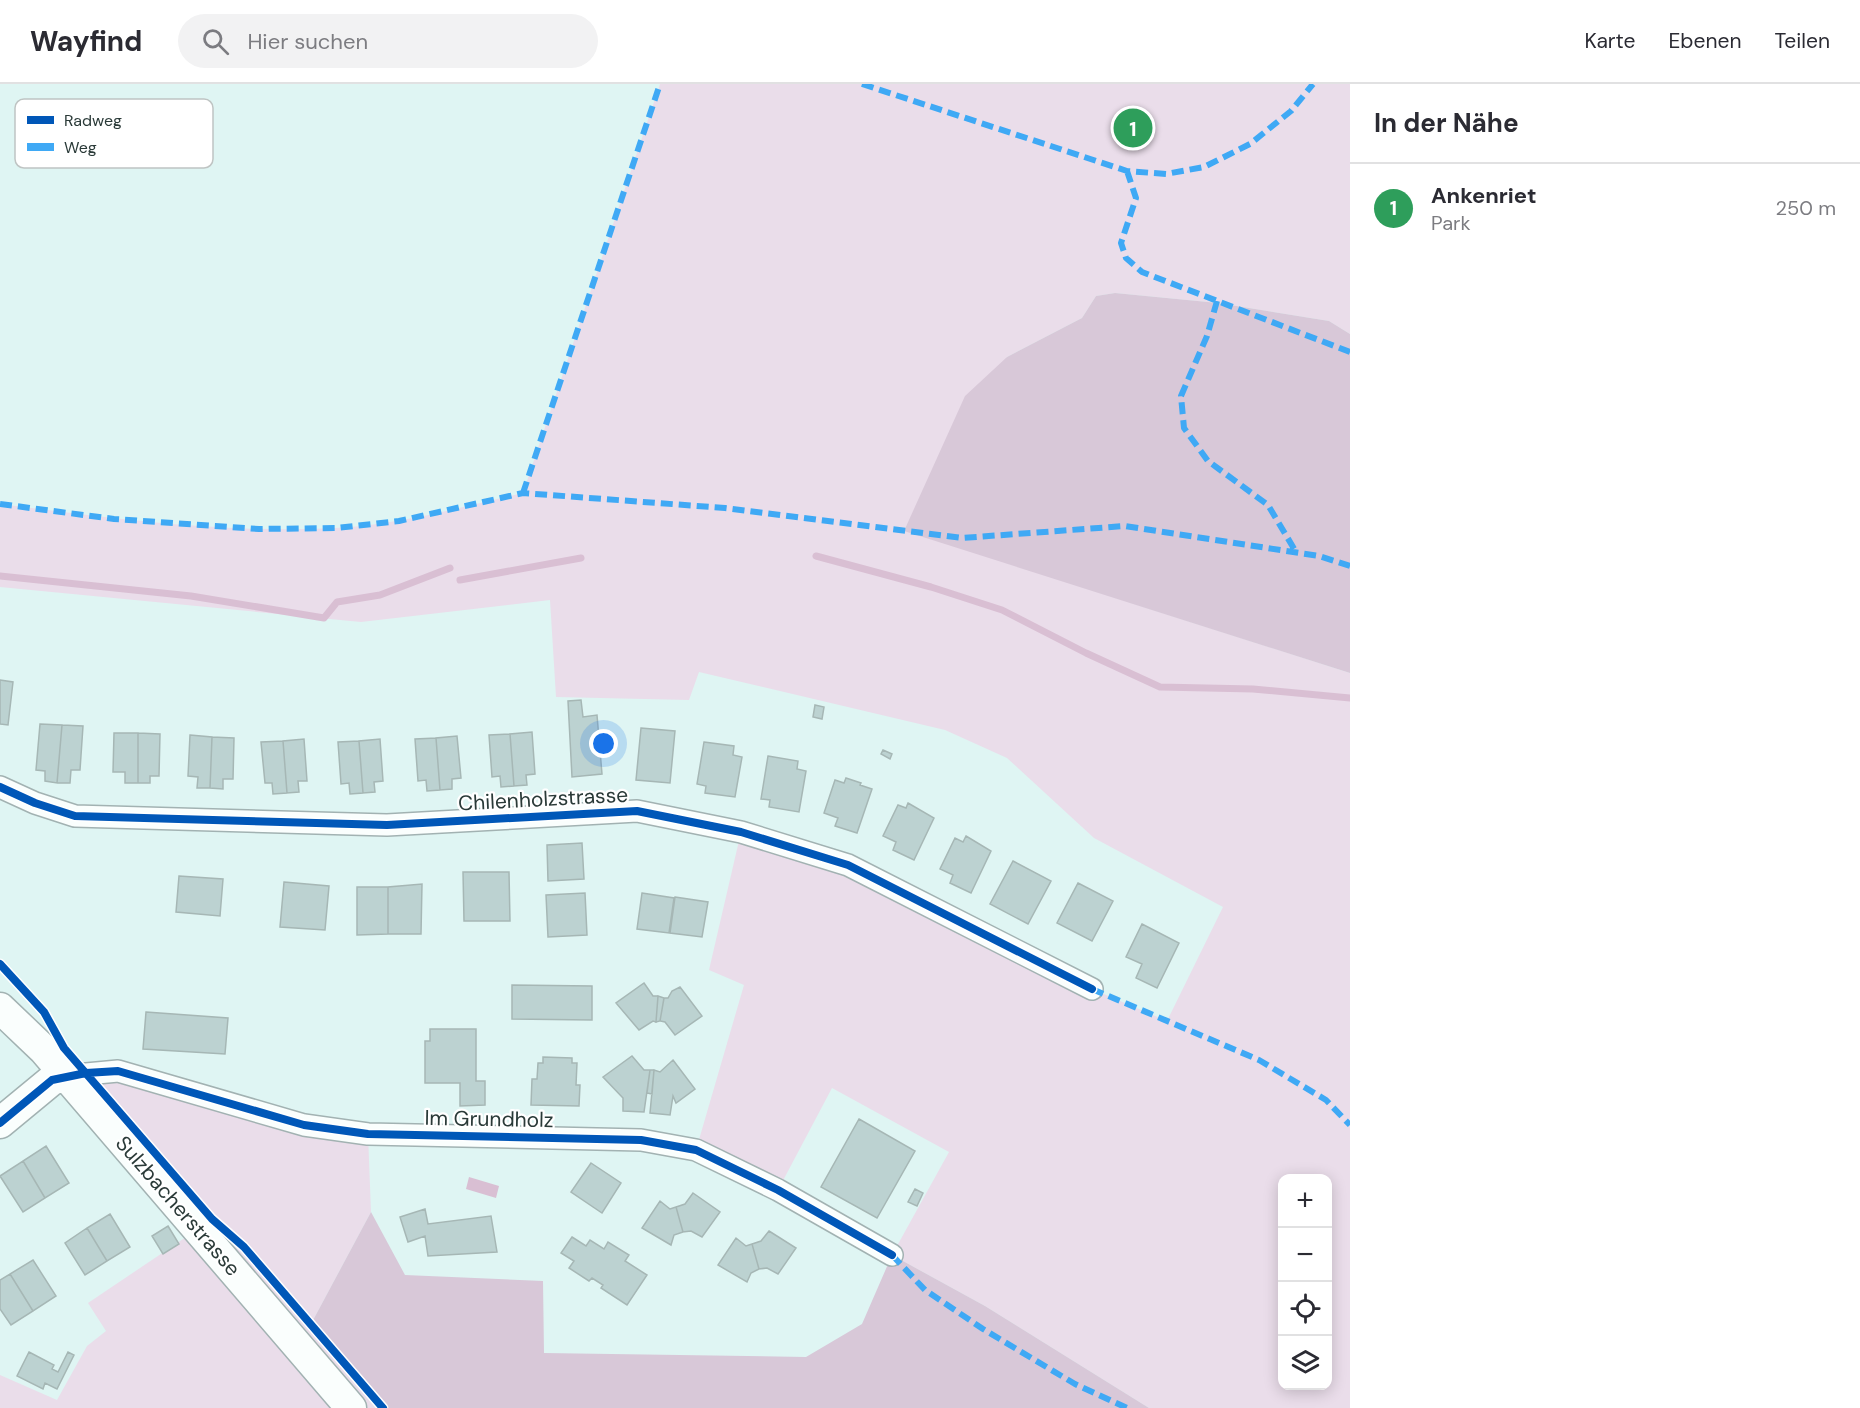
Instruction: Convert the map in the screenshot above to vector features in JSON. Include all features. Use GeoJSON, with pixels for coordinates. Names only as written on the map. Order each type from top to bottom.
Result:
{"type":"FeatureCollection","features":[{"type":"Feature","properties":{"kind":"street","name":"Chilenholzstrasse"},"geometry":{"type":"LineString","coordinates":[[0,788],[35,804],[75,816],[387,825],[637,812],[741,832],[848,865],[1092,989]]}},
{"type":"Feature","properties":{"kind":"street","name":"Sulzbacherstrasse"},"geometry":{"type":"LineString","coordinates":[[0,1008],[44,1050],[351,1408]]}},
{"type":"Feature","properties":{"kind":"street","name":"Im Grundholz"},"geometry":{"type":"LineString","coordinates":[[66,1076],[118,1071],[304,1125],[368,1134],[641,1140],[696,1150],[778,1190],[892,1256]]}},
{"type":"Feature","properties":{"kind":"street"},"geometry":{"type":"LineString","coordinates":[[0,1123],[52,1080],[66,1076]]}},
{"type":"Feature","properties":{"kind":"shaded area"},"geometry":{"type":"Polygon","coordinates":[[[660,84],[1350,84],[1350,334],[1329,321],[1218,303],[1115,293],[1096,296],[1082,318],[1007,357],[904,530],[1350,673],[1350,1408],[1149,1408],[985,1306],[892,1255],[949,1152],[832,1088],[778,1190],[696,1150],[744,985],[709,970],[741,832],[848,865],[1092,989],[1167,1021],[1223,907],[1094,838],[1007,758],[945,730],[699,672],[689,700],[556,697],[550,600],[361,622],[0,587],[0,504],[167,524],[251,529],[335,528],[430,515],[523,493],[660,84]]]}},
{"type":"Feature","properties":{"kind":"shaded area"},"geometry":{"type":"Polygon","coordinates":[[[1115,293],[1218,303],[1329,321],[1350,334],[1350,673],[904,531],[965,396],[1007,357],[1082,318],[1096,296],[1115,293]]]}},
{"type":"Feature","properties":{"kind":"shaded area"},"geometry":{"type":"Polygon","coordinates":[[[86,1073],[368,1134],[371,1212],[311,1324],[385,1408],[0,1408],[0,1375],[57,1400],[87,1346],[106,1331],[88,1303],[198,1229],[65,1076],[86,1073]]]}},
{"type":"Feature","properties":{"kind":"shaded area"},"geometry":{"type":"Polygon","coordinates":[[[469,1177],[499,1186],[496,1198],[466,1189],[469,1177]]]}},
{"type":"Feature","properties":{"kind":"shaded area"},"geometry":{"type":"Polygon","coordinates":[[[371,1212],[405,1275],[543,1281],[544,1353],[806,1357],[862,1324],[892,1255],[985,1306],[1149,1408],[385,1408],[311,1324],[371,1212]]]}},
{"type":"Feature","properties":{"kind":"building"},"geometry":{"type":"Polygon","coordinates":[[[0,680],[13,682],[8,725],[0,724],[0,680]]]}},
{"type":"Feature","properties":{"kind":"building"},"geometry":{"type":"Polygon","coordinates":[[[581,700],[583,717],[597,715],[602,774],[572,777],[568,701],[581,700]]]}},
{"type":"Feature","properties":{"kind":"building"},"geometry":{"type":"Polygon","coordinates":[[[815,705],[824,707],[822,719],[813,717],[815,705]]]}},
{"type":"Feature","properties":{"kind":"building"},"geometry":{"type":"Polygon","coordinates":[[[40,724],[62,725],[57,783],[45,781],[45,771],[36,770],[40,724]]]}},
{"type":"Feature","properties":{"kind":"building"},"geometry":{"type":"Polygon","coordinates":[[[62,725],[83,726],[80,770],[71,770],[70,783],[57,783],[62,725]]]}},
{"type":"Feature","properties":{"kind":"building"},"geometry":{"type":"Polygon","coordinates":[[[641,728],[675,731],[670,783],[636,780],[641,728]]]}},
{"type":"Feature","properties":{"kind":"building"},"geometry":{"type":"Polygon","coordinates":[[[532,732],[535,774],[526,775],[527,785],[514,786],[510,734],[532,732]]]}},
{"type":"Feature","properties":{"kind":"building"},"geometry":{"type":"Polygon","coordinates":[[[114,733],[138,733],[138,783],[125,783],[125,772],[113,772],[114,733]]]}},
{"type":"Feature","properties":{"kind":"building"},"geometry":{"type":"Polygon","coordinates":[[[138,733],[160,734],[159,776],[150,776],[150,783],[138,783],[138,733]]]}},
{"type":"Feature","properties":{"kind":"building"},"geometry":{"type":"Polygon","coordinates":[[[510,734],[514,786],[501,787],[500,776],[492,777],[489,735],[510,734]]]}},
{"type":"Feature","properties":{"kind":"building"},"geometry":{"type":"Polygon","coordinates":[[[190,735],[212,737],[210,788],[197,788],[198,777],[188,776],[190,735]]]}},
{"type":"Feature","properties":{"kind":"building"},"geometry":{"type":"Polygon","coordinates":[[[457,736],[461,778],[452,779],[452,789],[440,790],[436,738],[457,736]]]}},
{"type":"Feature","properties":{"kind":"building"},"geometry":{"type":"Polygon","coordinates":[[[212,737],[234,738],[233,779],[223,779],[223,789],[210,788],[212,737]]]}},
{"type":"Feature","properties":{"kind":"building"},"geometry":{"type":"Polygon","coordinates":[[[436,738],[440,790],[427,791],[426,780],[418,781],[415,739],[436,738]]]}},
{"type":"Feature","properties":{"kind":"building"},"geometry":{"type":"Polygon","coordinates":[[[304,739],[307,781],[298,781],[299,792],[287,793],[283,741],[304,739]]]}},
{"type":"Feature","properties":{"kind":"building"},"geometry":{"type":"Polygon","coordinates":[[[380,739],[383,781],[374,782],[375,792],[363,793],[359,741],[380,739]]]}},
{"type":"Feature","properties":{"kind":"building"},"geometry":{"type":"Polygon","coordinates":[[[283,741],[287,793],[273,794],[272,783],[265,783],[261,742],[283,741]]]}},
{"type":"Feature","properties":{"kind":"building"},"geometry":{"type":"Polygon","coordinates":[[[359,741],[363,793],[350,794],[349,783],[341,784],[338,742],[359,741]]]}},
{"type":"Feature","properties":{"kind":"building"},"geometry":{"type":"Polygon","coordinates":[[[704,742],[734,746],[733,755],[742,757],[735,797],[705,793],[706,786],[697,784],[704,742]]]}},
{"type":"Feature","properties":{"kind":"building"},"geometry":{"type":"Polygon","coordinates":[[[883,750],[892,754],[890,759],[881,754],[883,750]]]}},
{"type":"Feature","properties":{"kind":"building"},"geometry":{"type":"Polygon","coordinates":[[[768,756],[798,761],[797,769],[806,771],[799,812],[769,807],[770,800],[761,799],[768,756]]]}},
{"type":"Feature","properties":{"kind":"building"},"geometry":{"type":"Polygon","coordinates":[[[846,778],[872,789],[857,833],[835,826],[838,818],[824,813],[835,780],[844,783],[846,778]]]}},
{"type":"Feature","properties":{"kind":"building"},"geometry":{"type":"Polygon","coordinates":[[[908,803],[934,818],[914,860],[893,850],[896,842],[883,836],[898,805],[906,808],[908,803]]]}},
{"type":"Feature","properties":{"kind":"building"},"geometry":{"type":"Polygon","coordinates":[[[966,836],[991,851],[971,893],[950,883],[953,875],[940,869],[955,838],[963,842],[966,836]]]}},
{"type":"Feature","properties":{"kind":"building"},"geometry":{"type":"Polygon","coordinates":[[[582,843],[584,879],[548,881],[547,845],[582,843]]]}},
{"type":"Feature","properties":{"kind":"building"},"geometry":{"type":"Polygon","coordinates":[[[1013,861],[1051,881],[1028,924],[990,904],[1013,861]]]}},
{"type":"Feature","properties":{"kind":"building"},"geometry":{"type":"Polygon","coordinates":[[[463,872],[509,872],[510,921],[464,921],[463,872]]]}},
{"type":"Feature","properties":{"kind":"building"},"geometry":{"type":"Polygon","coordinates":[[[179,876],[223,879],[220,916],[176,912],[179,876]]]}},
{"type":"Feature","properties":{"kind":"building"},"geometry":{"type":"Polygon","coordinates":[[[284,882],[329,886],[325,930],[280,927],[284,882]]]}},
{"type":"Feature","properties":{"kind":"building"},"geometry":{"type":"Polygon","coordinates":[[[1078,883],[1113,901],[1092,941],[1057,923],[1078,883]]]}},
{"type":"Feature","properties":{"kind":"building"},"geometry":{"type":"Polygon","coordinates":[[[422,884],[421,934],[388,934],[388,887],[422,884]]]}},
{"type":"Feature","properties":{"kind":"building"},"geometry":{"type":"Polygon","coordinates":[[[357,887],[388,887],[388,934],[357,935],[357,887]]]}},
{"type":"Feature","properties":{"kind":"building"},"geometry":{"type":"Polygon","coordinates":[[[585,893],[587,935],[548,937],[546,895],[585,893]]]}},
{"type":"Feature","properties":{"kind":"building"},"geometry":{"type":"Polygon","coordinates":[[[642,893],[674,898],[669,933],[637,929],[642,893]]]}},
{"type":"Feature","properties":{"kind":"building"},"geometry":{"type":"Polygon","coordinates":[[[675,897],[708,902],[702,937],[670,933],[675,897]]]}},
{"type":"Feature","properties":{"kind":"building"},"geometry":{"type":"Polygon","coordinates":[[[1142,924],[1179,943],[1157,988],[1136,978],[1142,964],[1126,957],[1142,924]]]}},
{"type":"Feature","properties":{"kind":"building"},"geometry":{"type":"Polygon","coordinates":[[[644,983],[653,996],[658,996],[656,1022],[653,1021],[639,1030],[616,1003],[644,983]]]}},
{"type":"Feature","properties":{"kind":"building"},"geometry":{"type":"Polygon","coordinates":[[[512,985],[592,986],[592,1020],[512,1019],[512,985]]]}},
{"type":"Feature","properties":{"kind":"building"},"geometry":{"type":"Polygon","coordinates":[[[680,987],[702,1016],[675,1035],[665,1022],[660,1021],[664,998],[668,998],[672,991],[680,987]]]}},
{"type":"Feature","properties":{"kind":"building"},"geometry":{"type":"Polygon","coordinates":[[[658,996],[664,998],[660,1021],[656,1022],[658,996]]]}},
{"type":"Feature","properties":{"kind":"building"},"geometry":{"type":"Polygon","coordinates":[[[146,1012],[228,1018],[225,1054],[143,1049],[146,1012]]]}},
{"type":"Feature","properties":{"kind":"building"},"geometry":{"type":"Polygon","coordinates":[[[430,1029],[476,1029],[476,1081],[485,1081],[485,1105],[460,1106],[460,1083],[425,1083],[425,1041],[430,1041],[430,1029]]]}},
{"type":"Feature","properties":{"kind":"building"},"geometry":{"type":"Polygon","coordinates":[[[632,1056],[644,1070],[650,1070],[644,1112],[623,1111],[623,1098],[603,1077],[632,1056]]]}},
{"type":"Feature","properties":{"kind":"building"},"geometry":{"type":"Polygon","coordinates":[[[543,1057],[572,1058],[572,1063],[577,1063],[576,1085],[580,1085],[579,1106],[531,1105],[532,1079],[537,1079],[538,1063],[543,1063],[543,1057]]]}},
{"type":"Feature","properties":{"kind":"building"},"geometry":{"type":"Polygon","coordinates":[[[673,1060],[695,1089],[676,1103],[673,1096],[670,1115],[650,1113],[654,1070],[660,1072],[673,1060]]]}},
{"type":"Feature","properties":{"kind":"building"},"geometry":{"type":"Polygon","coordinates":[[[650,1070],[654,1070],[652,1094],[647,1093],[650,1070]]]}},
{"type":"Feature","properties":{"kind":"building"},"geometry":{"type":"Polygon","coordinates":[[[859,1119],[915,1151],[877,1218],[821,1187],[859,1119]]]}},
{"type":"Feature","properties":{"kind":"building"},"geometry":{"type":"Polygon","coordinates":[[[46,1146],[69,1183],[45,1198],[23,1161],[46,1146]]]}},
{"type":"Feature","properties":{"kind":"building"},"geometry":{"type":"Polygon","coordinates":[[[23,1161],[45,1198],[23,1212],[0,1176],[23,1161]]]}},
{"type":"Feature","properties":{"kind":"building"},"geometry":{"type":"Polygon","coordinates":[[[591,1163],[621,1183],[602,1213],[571,1192],[591,1163]]]}},
{"type":"Feature","properties":{"kind":"building"},"geometry":{"type":"Polygon","coordinates":[[[915,1189],[923,1193],[917,1206],[908,1202],[915,1189]]]}},
{"type":"Feature","properties":{"kind":"building"},"geometry":{"type":"Polygon","coordinates":[[[693,1193],[720,1212],[702,1237],[691,1231],[683,1232],[676,1207],[685,1204],[693,1193]]]}},
{"type":"Feature","properties":{"kind":"building"},"geometry":{"type":"Polygon","coordinates":[[[660,1201],[670,1209],[676,1207],[683,1232],[674,1235],[671,1245],[642,1228],[660,1201]]]}},
{"type":"Feature","properties":{"kind":"building"},"geometry":{"type":"Polygon","coordinates":[[[425,1209],[428,1224],[491,1216],[497,1252],[428,1256],[425,1236],[408,1242],[400,1217],[425,1209]]]}},
{"type":"Feature","properties":{"kind":"building"},"geometry":{"type":"Polygon","coordinates":[[[110,1214],[130,1247],[107,1261],[87,1228],[110,1214]]]}},
{"type":"Feature","properties":{"kind":"building"},"geometry":{"type":"Polygon","coordinates":[[[168,1226],[179,1244],[163,1254],[152,1236],[168,1226]]]}},
{"type":"Feature","properties":{"kind":"building"},"geometry":{"type":"Polygon","coordinates":[[[87,1228],[107,1261],[85,1275],[65,1243],[87,1228]]]}},
{"type":"Feature","properties":{"kind":"building"},"geometry":{"type":"Polygon","coordinates":[[[769,1231],[796,1248],[778,1274],[767,1268],[759,1269],[752,1244],[761,1241],[769,1231]]]}},
{"type":"Feature","properties":{"kind":"building"},"geometry":{"type":"Polygon","coordinates":[[[572,1237],[586,1246],[590,1240],[604,1249],[608,1242],[629,1255],[625,1261],[647,1275],[627,1305],[601,1288],[603,1285],[592,1278],[589,1281],[569,1268],[574,1261],[561,1253],[572,1237]]]}},
{"type":"Feature","properties":{"kind":"building"},"geometry":{"type":"Polygon","coordinates":[[[736,1238],[746,1246],[752,1244],[759,1269],[751,1273],[747,1282],[718,1265],[736,1238]]]}},
{"type":"Feature","properties":{"kind":"building"},"geometry":{"type":"Polygon","coordinates":[[[33,1260],[56,1296],[33,1311],[10,1274],[33,1260]]]}},
{"type":"Feature","properties":{"kind":"building"},"geometry":{"type":"Polygon","coordinates":[[[10,1274],[33,1311],[11,1325],[0,1309],[0,1280],[10,1274]]]}},
{"type":"Feature","properties":{"kind":"building"},"geometry":{"type":"Polygon","coordinates":[[[29,1352],[54,1365],[52,1369],[58,1372],[68,1352],[74,1355],[57,1389],[45,1383],[43,1389],[17,1376],[29,1352]]]}},
{"type":"Feature","properties":{"kind":"waterway"},"geometry":{"type":"LineString","coordinates":[[816,556],[931,587],[1002,610],[1086,653],[1160,687],[1253,689],[1350,698]]}},
{"type":"Feature","properties":{"kind":"waterway"},"geometry":{"type":"LineString","coordinates":[[460,580],[581,558]]}},
{"type":"Feature","properties":{"kind":"waterway"},"geometry":{"type":"LineString","coordinates":[[0,576],[191,596],[324,618],[337,602],[380,595],[450,568]]}},
{"type":"Feature","properties":{"kind":"marked path"},"geometry":{"type":"LineString","coordinates":[[523,493],[660,84]]}},
{"type":"Feature","properties":{"kind":"marked path"},"geometry":{"type":"LineString","coordinates":[[862,84],[1127,171],[1166,174],[1204,167],[1250,144],[1291,111],[1313,84]]}},
{"type":"Feature","properties":{"kind":"marked path"},"geometry":{"type":"LineString","coordinates":[[1127,171],[1136,198],[1121,243],[1126,258],[1142,272],[1350,352]]}},
{"type":"Feature","properties":{"kind":"marked path"},"geometry":{"type":"LineString","coordinates":[[1217,301],[1207,336],[1181,396],[1184,428],[1208,461],[1268,505],[1296,552]]}},
{"type":"Feature","properties":{"kind":"marked path"},"geometry":{"type":"LineString","coordinates":[[0,504],[114,519],[259,529],[336,528],[399,521],[523,493],[725,508],[962,538],[1125,526],[1319,556],[1350,566]]}},
{"type":"Feature","properties":{"kind":"marked path"},"geometry":{"type":"LineString","coordinates":[[1092,989],[1259,1060],[1326,1100],[1350,1125]]}},
{"type":"Feature","properties":{"kind":"marked path"},"geometry":{"type":"LineString","coordinates":[[892,1255],[925,1290],[983,1329],[1075,1384],[1127,1408]]}},
{"type":"Feature","properties":{"kind":"cycle path"},"geometry":{"type":"LineString","coordinates":[[0,787],[35,803],[75,816],[387,825],[637,811],[741,832],[848,865],[1092,989]]}},
{"type":"Feature","properties":{"kind":"cycle path"},"geometry":{"type":"LineString","coordinates":[[0,964],[44,1012],[64,1048],[212,1219],[244,1247],[383,1408]]}},
{"type":"Feature","properties":{"kind":"cycle path"},"geometry":{"type":"LineString","coordinates":[[0,1123],[52,1080],[86,1073],[118,1071],[304,1125],[368,1134],[641,1140],[696,1150],[778,1190],[892,1255]]}},
{"type":"Feature","properties":{"kind":"place","name":"Ankenriet"},"geometry":{"type":"Point","coordinates":[1133,128]}}]}
